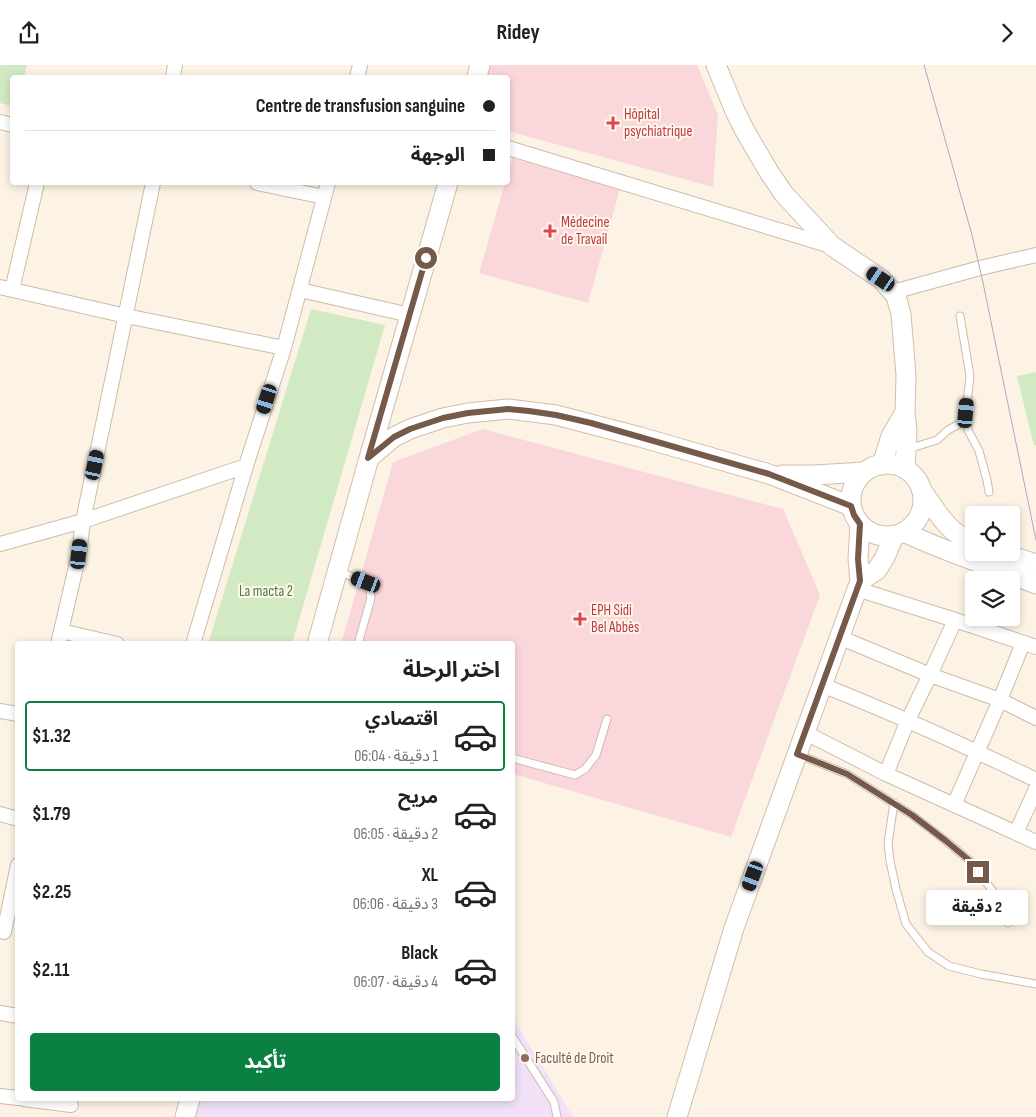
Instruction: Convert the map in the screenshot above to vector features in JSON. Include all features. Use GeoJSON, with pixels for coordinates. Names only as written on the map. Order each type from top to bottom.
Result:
{"type":"FeatureCollection","features":[{"type":"Feature","properties":{"kind":"main road"},"geometry":{"type":"LineString","coordinates":[[716,65],[735,111],[755,150],[784,194],[832,246],[881,279],[896,296],[901,314],[906,375],[907,449],[905,469]]}},
{"type":"Feature","properties":{"kind":"main road"},"geometry":{"type":"LineString","coordinates":[[317,641],[447,185]]}},
{"type":"Feature","properties":{"kind":"main road"},"geometry":{"type":"LineString","coordinates":[[368,458],[394,437],[417,426],[468,413],[508,409],[556,415],[640,437],[769,474],[851,506]]}},
{"type":"Feature","properties":{"kind":"main road"},"geometry":{"type":"LineString","coordinates":[[905,412],[873,468],[858,479],[853,487],[851,506],[860,524],[875,535],[899,534],[1004,571],[1036,587]]}},
{"type":"Feature","properties":{"kind":"main road"},"geometry":{"type":"LineString","coordinates":[[769,474],[814,475],[898,466],[905,469],[918,481],[923,502],[914,524],[899,534],[877,570],[859,585]]}},
{"type":"Feature","properties":{"kind":"main road"},"geometry":{"type":"LineString","coordinates":[[921,489],[948,527],[965,539]]}},
{"type":"Feature","properties":{"kind":"main road"},"geometry":{"type":"LineString","coordinates":[[677,1117],[734,928],[859,585],[860,524]]}},
{"type":"Feature","properties":{"kind":"main road"},"geometry":{"type":"LineString","coordinates":[[1020,559],[1036,564]]}},
{"type":"Feature","properties":{"kind":"main road"},"geometry":{"type":"LineString","coordinates":[[185,1117],[189,1101]]}},
{"type":"Feature","properties":{"kind":"street"},"geometry":{"type":"LineString","coordinates":[[510,149],[832,246]]}},
{"type":"Feature","properties":{"kind":"street"},"geometry":{"type":"LineString","coordinates":[[36,185],[6,289],[284,348]]}},
{"type":"Feature","properties":{"kind":"street"},"geometry":{"type":"LineString","coordinates":[[93,641],[60,637],[79,554],[83,521],[153,185]]}},
{"type":"Feature","properties":{"kind":"street"},"geometry":{"type":"LineString","coordinates":[[267,185],[324,197]]}},
{"type":"Feature","properties":{"kind":"street"},"geometry":{"type":"LineString","coordinates":[[194,641],[246,466],[284,348],[327,185]]}},
{"type":"Feature","properties":{"kind":"street"},"geometry":{"type":"LineString","coordinates":[[893,292],[1036,255]]}},
{"type":"Feature","properties":{"kind":"street"},"geometry":{"type":"LineString","coordinates":[[300,290],[410,315]]}},
{"type":"Feature","properties":{"kind":"street"},"geometry":{"type":"LineString","coordinates":[[0,544],[83,521],[246,466]]}},
{"type":"Feature","properties":{"kind":"street"},"geometry":{"type":"LineString","coordinates":[[859,585],[1029,645],[1000,700],[954,805]]}},
{"type":"Feature","properties":{"kind":"street"},"geometry":{"type":"LineString","coordinates":[[886,774],[908,720],[956,620]]}},
{"type":"Feature","properties":{"kind":"street"},"geometry":{"type":"LineString","coordinates":[[840,637],[930,675],[1000,700],[1036,718]]}},
{"type":"Feature","properties":{"kind":"street"},"geometry":{"type":"LineString","coordinates":[[822,685],[908,720],[1036,780]]}},
{"type":"Feature","properties":{"kind":"street"},"geometry":{"type":"LineString","coordinates":[[0,711],[15,714]]}},
{"type":"Feature","properties":{"kind":"street"},"geometry":{"type":"LineString","coordinates":[[804,732],[886,774],[1036,842]]}},
{"type":"Feature","properties":{"kind":"street"},"geometry":{"type":"LineString","coordinates":[[1016,833],[1036,789]]}},
{"type":"Feature","properties":{"kind":"street"},"geometry":{"type":"LineString","coordinates":[[0,814],[15,818]]}},
{"type":"Feature","properties":{"kind":"street"},"geometry":{"type":"LineString","coordinates":[[7,933],[15,884]]}},
{"type":"Feature","properties":{"kind":"street"},"geometry":{"type":"LineString","coordinates":[[0,1013],[15,1016]]}},
{"type":"Feature","properties":{"kind":"street"},"geometry":{"type":"LineString","coordinates":[[0,1095],[15,1098]]}},
{"type":"Feature","properties":{"kind":"street"},"geometry":{"type":"LineString","coordinates":[[36,1101],[70,1107]]}},
{"type":"Feature","properties":{"kind":"lane"},"geometry":{"type":"LineString","coordinates":[[960,316],[970,376],[966,413],[968,430],[979,451],[989,492]]}},
{"type":"Feature","properties":{"kind":"lane"},"geometry":{"type":"LineString","coordinates":[[907,449],[937,440],[948,430],[967,420]]}},
{"type":"Feature","properties":{"kind":"lane"},"geometry":{"type":"LineString","coordinates":[[337,571],[366,582],[370,590],[371,598],[359,641]]}},
{"type":"Feature","properties":{"kind":"lane"},"geometry":{"type":"LineString","coordinates":[[515,759],[575,775],[585,769],[596,755],[607,719]]}},
{"type":"Feature","properties":{"kind":"lane"},"geometry":{"type":"LineString","coordinates":[[797,754],[847,774],[912,815],[946,841],[970,861],[995,894],[1008,923]]}},
{"type":"Feature","properties":{"kind":"lane"},"geometry":{"type":"LineString","coordinates":[[894,803],[888,843],[896,889],[906,924],[928,952],[949,966],[1036,984]]}},
{"type":"Feature","properties":{"kind":"lane"},"geometry":{"type":"LineString","coordinates":[[515,1041],[554,1102],[557,1117]]}},
{"type":"Feature","properties":{"kind":"shaded area","name":"Hôpital psychiatrique"},"geometry":{"type":"Polygon","coordinates":[[[488,65],[697,65],[718,115],[713,187],[510,132],[510,75],[485,75],[488,65]]]}},
{"type":"Feature","properties":{"kind":"shaded area","name":"Médecine de Travail"},"geometry":{"type":"Polygon","coordinates":[[[512,158],[620,189],[588,303],[479,273],[504,185],[510,185],[512,158]]]}},
{"type":"Feature","properties":{"kind":"shaded area","name":"EPH Sidi Bel Abbès"},"geometry":{"type":"Polygon","coordinates":[[[483,429],[783,509],[820,595],[731,837],[515,775],[515,641],[342,641],[393,462],[483,429]]]}},
{"type":"Feature","properties":{"kind":"shaded area","name":"Faculté de Droit"},"geometry":{"type":"Polygon","coordinates":[[[515,1021],[573,1117],[186,1117],[190,1101],[515,1101],[515,1021]]]}},
{"type":"Feature","properties":{"kind":"green space"},"geometry":{"type":"Polygon","coordinates":[[[0,65],[27,65],[24,75],[10,75],[10,106],[0,103],[0,65]]]}},
{"type":"Feature","properties":{"kind":"green space","name":"La macta 2"},"geometry":{"type":"Polygon","coordinates":[[[311,309],[385,325],[293,641],[209,641],[311,309]]]}},
{"type":"Feature","properties":{"kind":"green space"},"geometry":{"type":"Polygon","coordinates":[[[1036,372],[1036,445],[1034,446],[1017,376],[1036,372]]]}},
{"type":"Feature","properties":{"kind":"tram line"},"geometry":{"type":"LineString","coordinates":[[924,65],[972,235],[1036,540]]}},
{"type":"Feature","properties":{"kind":"place","name":"Hôpital psychiatrique"},"geometry":{"type":"Point","coordinates":[613,123]}},
{"type":"Feature","properties":{"kind":"place","name":"Médecine de Travail"},"geometry":{"type":"Point","coordinates":[550,231]}},
{"type":"Feature","properties":{"kind":"place","name":"EPH Sidi Bel Abbès"},"geometry":{"type":"Point","coordinates":[580,619]}},
{"type":"Feature","properties":{"kind":"place","name":"Faculté de Droit"},"geometry":{"type":"Point","coordinates":[525,1058]}},
{"type":"Feature","properties":{"kind":"route"},"geometry":{"type":"LineString","coordinates":[[426,258],[368,458],[394,437],[410,429],[443,418],[468,413],[508,409],[529,411],[591,423],[769,474],[851,506],[860,524],[858,559],[860,581],[797,754],[847,774],[912,815],[970,861],[978,872]]}}]}
